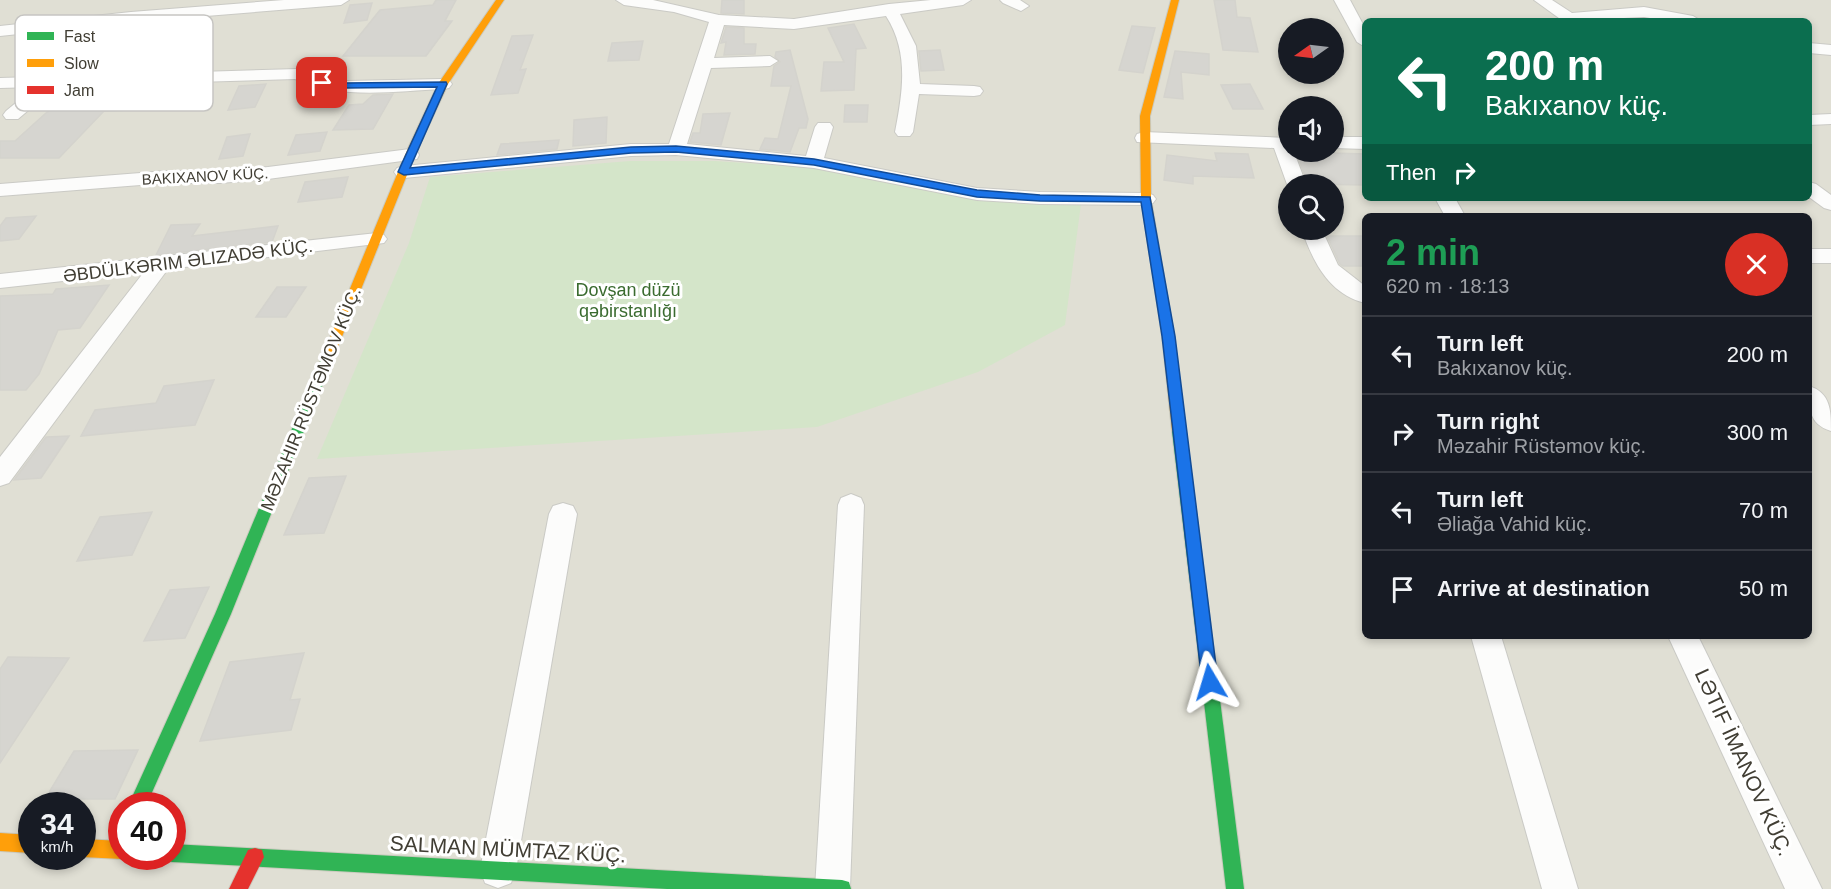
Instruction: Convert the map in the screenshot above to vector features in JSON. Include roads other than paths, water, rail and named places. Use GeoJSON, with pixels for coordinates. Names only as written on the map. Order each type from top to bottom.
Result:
{"type":"FeatureCollection","features":[{"type":"Feature","properties":{"kind":"main road","name":"MƏZAHIR RÜSTƏMOV KÜÇ."},"geometry":{"type":"LineString","coordinates":[[143,792],[223,614],[407,163],[443,84],[500,0]]}},
{"type":"Feature","properties":{"kind":"main road"},"geometry":{"type":"LineString","coordinates":[[1174,0],[1145,116],[1146,199],[1168,336],[1235,889]]}},
{"type":"Feature","properties":{"kind":"main road"},"geometry":{"type":"LineString","coordinates":[[0,842],[18,843]]}},
{"type":"Feature","properties":{"kind":"main road","name":"SALMAN MÜMTAZ KÜÇ."},"geometry":{"type":"LineString","coordinates":[[186,854],[842,889]]}},
{"type":"Feature","properties":{"kind":"main road"},"geometry":{"type":"LineString","coordinates":[[238,889],[255,857]]}},
{"type":"Feature","properties":{"kind":"street"},"geometry":{"type":"LineString","coordinates":[[156,15],[341,0]]}},
{"type":"Feature","properties":{"kind":"street"},"geometry":{"type":"LineString","coordinates":[[624,0],[675,8],[718,20],[794,24],[963,0]]}},
{"type":"Feature","properties":{"kind":"street"},"geometry":{"type":"LineString","coordinates":[[1342,0],[1362,37]]}},
{"type":"Feature","properties":{"kind":"street"},"geometry":{"type":"LineString","coordinates":[[1542,0],[1568,18]]}},
{"type":"Feature","properties":{"kind":"street"},"geometry":{"type":"LineString","coordinates":[[889,9],[904,33],[908,46],[912,89],[904,132]]}},
{"type":"Feature","properties":{"kind":"street"},"geometry":{"type":"LineString","coordinates":[[1589,18],[1644,12],[1677,18]]}},
{"type":"Feature","properties":{"kind":"street"},"geometry":{"type":"LineString","coordinates":[[676,149],[718,20]]}},
{"type":"Feature","properties":{"kind":"street"},"geometry":{"type":"LineString","coordinates":[[0,31],[15,29]]}},
{"type":"Feature","properties":{"kind":"street"},"geometry":{"type":"LineString","coordinates":[[1812,48],[1831,50]]}},
{"type":"Feature","properties":{"kind":"street"},"geometry":{"type":"LineString","coordinates":[[704,63],[770,61]]}},
{"type":"Feature","properties":{"kind":"street"},"geometry":{"type":"LineString","coordinates":[[213,77],[298,74],[308,81],[345,86],[443,84]]}},
{"type":"Feature","properties":{"kind":"street"},"geometry":{"type":"LineString","coordinates":[[912,89],[974,91]]}},
{"type":"Feature","properties":{"kind":"street"},"geometry":{"type":"LineString","coordinates":[[12,115],[17,111]]}},
{"type":"Feature","properties":{"kind":"street"},"geometry":{"type":"LineString","coordinates":[[1812,120],[1831,119]]}},
{"type":"Feature","properties":{"kind":"street"},"geometry":{"type":"LineString","coordinates":[[814,162],[824,127]]}},
{"type":"Feature","properties":{"kind":"street"},"geometry":{"type":"LineString","coordinates":[[1144,138],[1278,143]]}},
{"type":"Feature","properties":{"kind":"street"},"geometry":{"type":"LineString","coordinates":[[1344,143],[1362,143]]}},
{"type":"Feature","properties":{"kind":"street"},"geometry":{"type":"LineString","coordinates":[[0,190],[166,177],[256,174],[407,163],[676,149],[814,162],[977,194],[1040,198],[1146,199]]}},
{"type":"Feature","properties":{"kind":"street"},"geometry":{"type":"LineString","coordinates":[[1812,187],[1831,185]]}},
{"type":"Feature","properties":{"kind":"street"},"geometry":{"type":"LineString","coordinates":[[1812,189],[1831,204]]}},
{"type":"Feature","properties":{"kind":"street","name":"ƏBDÜLKƏRIM ƏLIZADƏ KÜÇ."},"geometry":{"type":"LineString","coordinates":[[0,281],[160,265],[377,239]]}},
{"type":"Feature","properties":{"kind":"street"},"geometry":{"type":"LineString","coordinates":[[1315,240],[1324,265],[1344,284],[1362,294]]}},
{"type":"Feature","properties":{"kind":"street"},"geometry":{"type":"LineString","coordinates":[[1812,256],[1831,256]]}},
{"type":"Feature","properties":{"kind":"street"},"geometry":{"type":"LineString","coordinates":[[0,476],[160,265]]}},
{"type":"Feature","properties":{"kind":"street"},"geometry":{"type":"LineString","coordinates":[[1812,399],[1831,422]]}},
{"type":"Feature","properties":{"kind":"street"},"geometry":{"type":"LineString","coordinates":[[832,888],[851,505]]}},
{"type":"Feature","properties":{"kind":"street"},"geometry":{"type":"LineString","coordinates":[[498,870],[563,514]]}},
{"type":"Feature","properties":{"kind":"street"},"geometry":{"type":"LineString","coordinates":[[1487,639],[1560,889]]}},
{"type":"Feature","properties":{"kind":"street","name":"LƏTIF İMANOV KÜÇ."},"geometry":{"type":"LineString","coordinates":[[1684,639],[1804,889]]}},
{"type":"Feature","properties":{"kind":"park label","name":"Dovşan düzü qəbirstanlığı"},"geometry":{"type":"Point","coordinates":[628,300]}}]}
